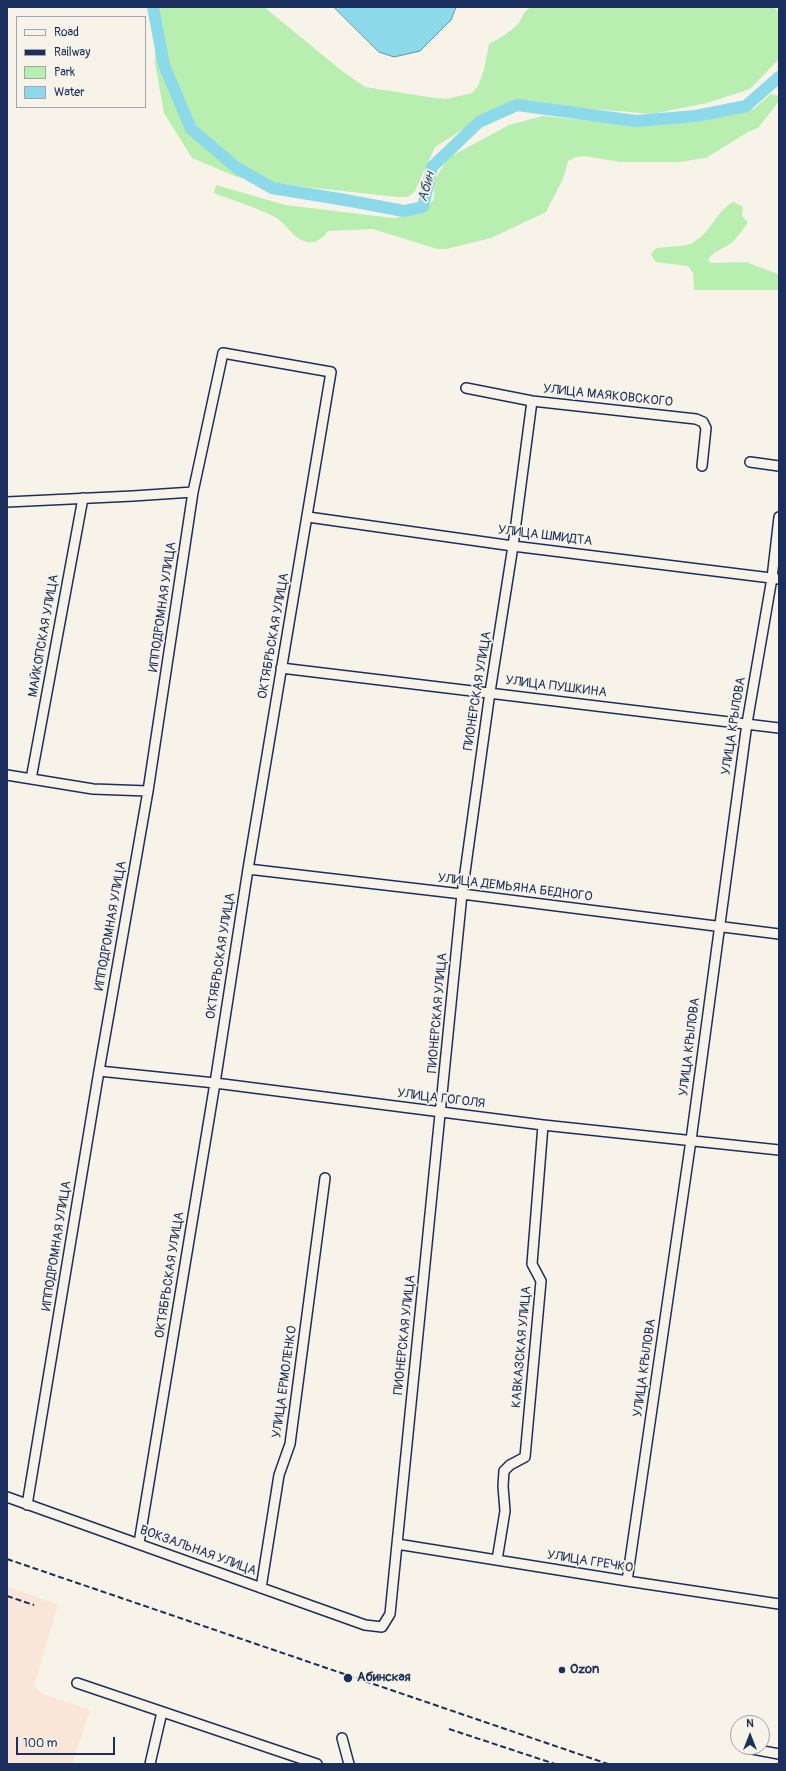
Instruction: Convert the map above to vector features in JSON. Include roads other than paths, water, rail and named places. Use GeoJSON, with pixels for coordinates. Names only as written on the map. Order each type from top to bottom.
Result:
{"type":"FeatureCollection","features":[{"type":"Feature","properties":{"kind":"street","name":"ИППОДРОМНАЯ УЛИЦА"},"geometry":{"type":"LineString","coordinates":[[27,1505],[99,1071],[148,790],[193,492],[223,353],[331,372]]}},
{"type":"Feature","properties":{"kind":"street","name":"ОКТЯБРЬСКАЯ УЛИЦА"},"geometry":{"type":"LineString","coordinates":[[139,1543],[215,1083],[248,869],[331,372]]}},
{"type":"Feature","properties":{"kind":"street","name":"УЛИЦА МАЯКОВСКОГО"},"geometry":{"type":"LineString","coordinates":[[466,388],[532,401],[696,418],[703,422],[706,428],[702,466]]}},
{"type":"Feature","properties":{"kind":"street","name":"ПИОНЕРСКАЯ УЛИЦА"},"geometry":{"type":"LineString","coordinates":[[382,1626],[390,1614],[462,894],[490,692],[514,546],[532,401]]}},
{"type":"Feature","properties":{"kind":"street"},"geometry":{"type":"LineString","coordinates":[[750,462],[779,466]]}},
{"type":"Feature","properties":{"kind":"street"},"geometry":{"type":"LineString","coordinates":[[7,502],[193,492]]}},
{"type":"Feature","properties":{"kind":"street","name":"МАЙКОПСКАЯ УЛИЦА"},"geometry":{"type":"LineString","coordinates":[[30,779],[82,498]]}},
{"type":"Feature","properties":{"kind":"street","name":"УЛИЦА ШМИДТА"},"geometry":{"type":"LineString","coordinates":[[308,517],[514,546],[775,579]]}},
{"type":"Feature","properties":{"kind":"street","name":"УЛИЦА КРЫЛОВА"},"geometry":{"type":"LineString","coordinates":[[628,1581],[691,1140],[718,927],[747,723],[775,579],[779,517]]}},
{"type":"Feature","properties":{"kind":"street","name":"УЛИЦА ПУШКИНА"},"geometry":{"type":"LineString","coordinates":[[281,668],[779,728]]}},
{"type":"Feature","properties":{"kind":"street"},"geometry":{"type":"LineString","coordinates":[[7,776],[94,789],[148,790]]}},
{"type":"Feature","properties":{"kind":"street","name":"УЛИЦА ДЕМЬЯНА БЕДНОГО"},"geometry":{"type":"LineString","coordinates":[[248,869],[779,934]]}},
{"type":"Feature","properties":{"kind":"street","name":"УЛИЦА ГОГОЛЯ"},"geometry":{"type":"LineString","coordinates":[[99,1071],[215,1083],[543,1126],[779,1150]]}},
{"type":"Feature","properties":{"kind":"street","name":"КАВКАЗСКАЯ УЛИЦА"},"geometry":{"type":"LineString","coordinates":[[497,1560],[505,1511],[503,1486],[504,1471],[510,1465],[525,1457],[541,1282],[532,1264],[543,1126]]}},
{"type":"Feature","properties":{"kind":"street","name":"УЛИЦА ЕРМОЛЕНКО"},"geometry":{"type":"LineString","coordinates":[[261,1588],[278,1475],[290,1444],[325,1178]]}},
{"type":"Feature","properties":{"kind":"street","name":"ВОКЗАЛЬНАЯ УЛИЦА"},"geometry":{"type":"LineString","coordinates":[[7,1497],[366,1625],[382,1626]]}},
{"type":"Feature","properties":{"kind":"street","name":"УЛИЦА ГРЕЧКО"},"geometry":{"type":"LineString","coordinates":[[397,1544],[628,1581],[779,1600]]}},
{"type":"Feature","properties":{"kind":"street"},"geometry":{"type":"LineString","coordinates":[[77,1683],[317,1764]]}},
{"type":"Feature","properties":{"kind":"street"},"geometry":{"type":"LineString","coordinates":[[150,1764],[162,1712]]}},
{"type":"Feature","properties":{"kind":"street"},"geometry":{"type":"LineString","coordinates":[[342,1738],[349,1764]]}},
{"type":"Feature","properties":{"kind":"water"},"geometry":{"type":"Polygon","coordinates":[[[334,7],[456,7],[451,20],[420,51],[394,57],[379,52],[334,7]]]}},
{"type":"Feature","properties":{"kind":"waterway","name":"Абин"},"geometry":{"type":"LineString","coordinates":[[153,7],[164,65],[191,129],[237,168],[272,188],[404,211],[423,207],[432,167],[479,122],[517,105],[636,121],[696,116],[746,106],[779,77]]}},
{"type":"Feature","properties":{"kind":"railway"},"geometry":{"type":"LineString","coordinates":[[7,1559],[608,1764]]}},
{"type":"Feature","properties":{"kind":"railway"},"geometry":{"type":"LineString","coordinates":[[7,1596],[34,1605]]}},
{"type":"Feature","properties":{"kind":"railway"},"geometry":{"type":"LineString","coordinates":[[449,1729],[555,1764]]}},
{"type":"Feature","properties":{"kind":"place","name":"Ozon"},"geometry":{"type":"Point","coordinates":[562,1670]}},
{"type":"Feature","properties":{"kind":"place","name":"Абинская"},"geometry":{"type":"Point","coordinates":[348,1678]}}]}
